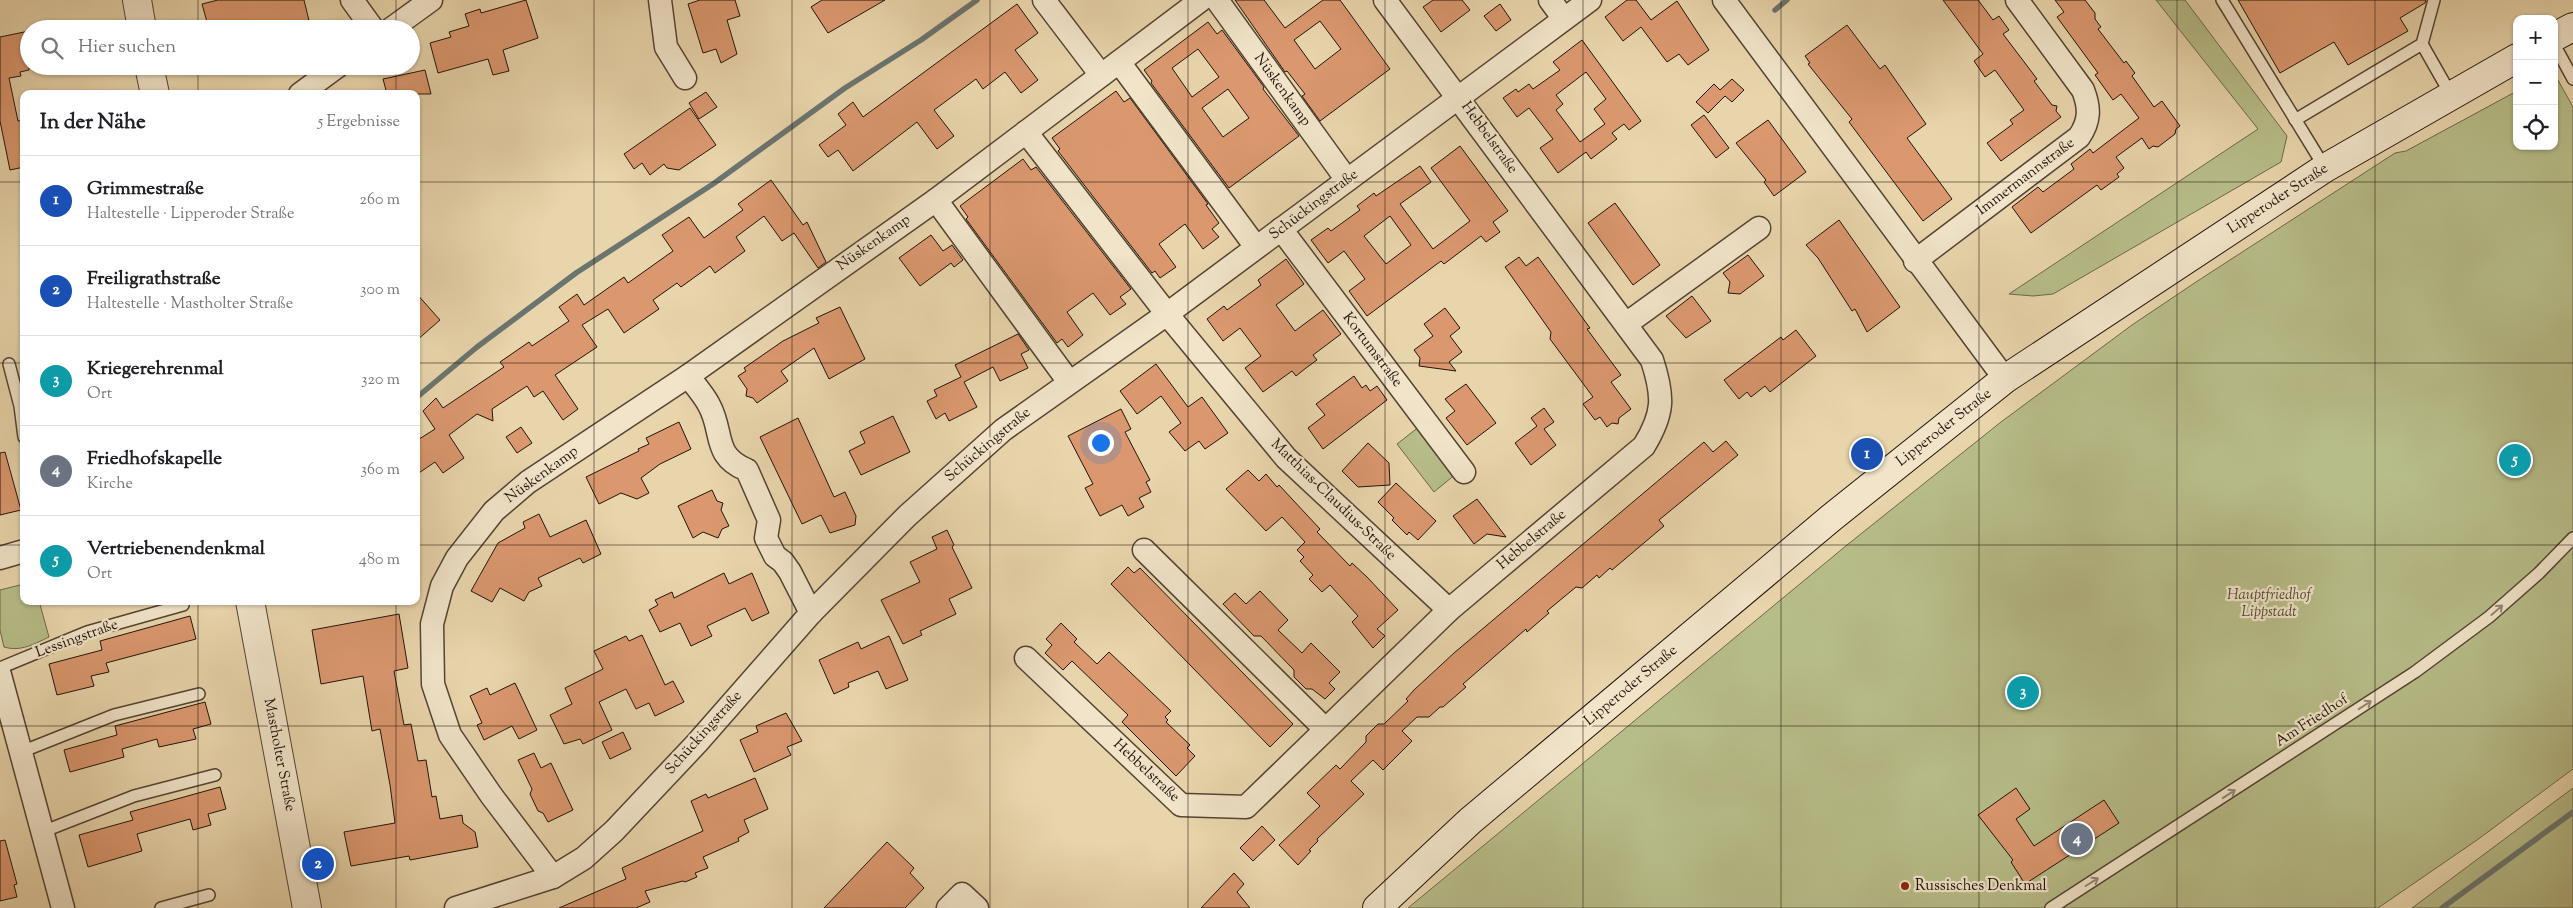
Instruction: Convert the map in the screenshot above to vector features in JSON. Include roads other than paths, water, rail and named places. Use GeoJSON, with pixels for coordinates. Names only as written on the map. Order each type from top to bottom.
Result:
{"type":"FeatureCollection","features":[{"type":"Feature","properties":{"kind":"main road"},"geometry":{"type":"LineString","coordinates":[[137,0],[140,20]]}},
{"type":"Feature","properties":{"kind":"main road"},"geometry":{"type":"LineString","coordinates":[[2558,35],[2573,27]]}},
{"type":"Feature","properties":{"kind":"main road","name":"Lipperoder Straße"},"geometry":{"type":"LineString","coordinates":[[1377,908],[1478,814],[1824,524],[2005,379],[2324,168],[2513,60]]}},
{"type":"Feature","properties":{"kind":"main road"},"geometry":{"type":"LineString","coordinates":[[151,75],[153,90]]}},
{"type":"Feature","properties":{"kind":"main road","name":"Mastholter Straße"},"geometry":{"type":"LineString","coordinates":[[251,605],[307,908]]}},
{"type":"Feature","properties":{"kind":"street"},"geometry":{"type":"LineString","coordinates":[[352,0],[366,20]]}},
{"type":"Feature","properties":{"kind":"street"},"geometry":{"type":"LineString","coordinates":[[403,20],[431,0]]}},
{"type":"Feature","properties":{"kind":"street"},"geometry":{"type":"LineString","coordinates":[[660,0],[666,47],[685,78]]}},
{"type":"Feature","properties":{"kind":"street"},"geometry":{"type":"LineString","coordinates":[[1044,0],[1110,68],[1256,247]]}},
{"type":"Feature","properties":{"kind":"street","name":"Nüskenkamp"},"geometry":{"type":"LineString","coordinates":[[553,878],[491,795],[450,735],[434,684],[432,624],[442,586],[457,558],[494,511],[528,482],[688,376],[936,200],[1201,0]]}},
{"type":"Feature","properties":{"kind":"street","name":"Nüskenkamp"},"geometry":{"type":"LineString","coordinates":[[1217,0],[1347,180]]}},
{"type":"Feature","properties":{"kind":"street"},"geometry":{"type":"LineString","coordinates":[[1385,0],[1458,96]]}},
{"type":"Feature","properties":{"kind":"street"},"geometry":{"type":"LineString","coordinates":[[1550,0],[1564,20]]}},
{"type":"Feature","properties":{"kind":"street","name":"Schückingstraße"},"geometry":{"type":"LineString","coordinates":[[456,908],[553,878],[584,858],[614,831],[697,743],[811,613],[942,484],[1003,430],[1167,314],[1458,96],[1590,0]]}},
{"type":"Feature","properties":{"kind":"street"},"geometry":{"type":"LineString","coordinates":[[1724,0],[1915,261],[2005,379]]}},
{"type":"Feature","properties":{"kind":"street","name":"Immermannstraße"},"geometry":{"type":"LineString","coordinates":[[1915,261],[2079,137],[2086,127],[2089,109],[2083,90],[2017,0]]}},
{"type":"Feature","properties":{"kind":"street"},"geometry":{"type":"LineString","coordinates":[[319,87],[330,75]]}},
{"type":"Feature","properties":{"kind":"street","name":"Hebbelstraße"},"geometry":{"type":"LineString","coordinates":[[1026,658],[1181,805],[1246,807],[1449,610],[1644,446],[1660,416],[1660,384],[1652,360],[1458,96]]}},
{"type":"Feature","properties":{"kind":"street"},"geometry":{"type":"LineString","coordinates":[[1026,132],[1167,314]]}},
{"type":"Feature","properties":{"kind":"street"},"geometry":{"type":"LineString","coordinates":[[936,200],[1069,382]]}},
{"type":"Feature","properties":{"kind":"street"},"geometry":{"type":"LineString","coordinates":[[1626,324],[1759,228]]}},
{"type":"Feature","properties":{"kind":"street","name":"Kortumstraße"},"geometry":{"type":"LineString","coordinates":[[1281,229],[1464,472]]}},
{"type":"Feature","properties":{"kind":"street","name":"Matthias-Claudius-Straße"},"geometry":{"type":"LineString","coordinates":[[1167,314],[1286,458],[1449,610]]}},
{"type":"Feature","properties":{"kind":"street"},"geometry":{"type":"LineString","coordinates":[[688,376],[710,406],[725,453],[733,464],[747,470],[769,520],[766,538],[775,556],[783,562],[790,572],[811,613]]}},
{"type":"Feature","properties":{"kind":"street"},"geometry":{"type":"LineString","coordinates":[[1144,550],[1325,729]]}},
{"type":"Feature","properties":{"kind":"street"},"geometry":{"type":"LineString","coordinates":[[0,558],[20,552]]}},
{"type":"Feature","properties":{"kind":"street"},"geometry":{"type":"LineString","coordinates":[[0,675],[63,908]]}},
{"type":"Feature","properties":{"kind":"street"},"geometry":{"type":"LineString","coordinates":[[948,908],[962,894],[977,908]]}},
{"type":"Feature","properties":{"kind":"lane"},"geometry":{"type":"LineString","coordinates":[[2222,0],[2324,168]]}},
{"type":"Feature","properties":{"kind":"lane"},"geometry":{"type":"LineString","coordinates":[[2295,120],[2422,44],[2434,0]]}},
{"type":"Feature","properties":{"kind":"lane"},"geometry":{"type":"LineString","coordinates":[[2422,44],[2451,95]]}},
{"type":"Feature","properties":{"kind":"lane"},"geometry":{"type":"LineString","coordinates":[[2558,51],[2573,79]]}},
{"type":"Feature","properties":{"kind":"lane"},"geometry":{"type":"LineString","coordinates":[[9,364],[20,406]]}},
{"type":"Feature","properties":{"kind":"lane","name":"Am Friedhof"},"geometry":{"type":"LineString","coordinates":[[2051,908],[2414,672],[2489,618],[2539,574],[2573,538]]}},
{"type":"Feature","properties":{"kind":"lane","name":"Lessingstraße"},"geometry":{"type":"LineString","coordinates":[[0,668],[87,632],[183,605]]}},
{"type":"Feature","properties":{"kind":"lane"},"geometry":{"type":"LineString","coordinates":[[21,752],[114,715],[200,694]]}},
{"type":"Feature","properties":{"kind":"lane"},"geometry":{"type":"LineString","coordinates":[[42,832],[134,796],[215,775]]}},
{"type":"Feature","properties":{"kind":"lane"},"geometry":{"type":"LineString","coordinates":[[161,908],[209,895]]}},
{"type":"Feature","properties":{"kind":"waterway"},"geometry":{"type":"LineString","coordinates":[[420,395],[477,347],[576,273],[713,184],[845,88],[921,40],[977,0]]}},
{"type":"Feature","properties":{"kind":"waterway"},"geometry":{"type":"LineString","coordinates":[[1775,10],[1787,0]]}},
{"type":"Feature","properties":{"kind":"waterway"},"geometry":{"type":"LineString","coordinates":[[2442,908],[2573,812]]}},
{"type":"Feature","properties":{"kind":"place","name":"Grimmestraße"},"geometry":{"type":"Point","coordinates":[1867,454]}},
{"type":"Feature","properties":{"kind":"place","name":"Vertriebenendenkmal"},"geometry":{"type":"Point","coordinates":[2515,460]}},
{"type":"Feature","properties":{"kind":"place","name":"Kriegerehrenmal"},"geometry":{"type":"Point","coordinates":[2023,692]}},
{"type":"Feature","properties":{"kind":"place","name":"Friedhofskapelle"},"geometry":{"type":"Point","coordinates":[2077,839]}},
{"type":"Feature","properties":{"kind":"place","name":"Freiligrathstraße"},"geometry":{"type":"Point","coordinates":[318,864]}},
{"type":"Feature","properties":{"kind":"place","name":"Russisches Denkmal"},"geometry":{"type":"Point","coordinates":[1905,886]}},
{"type":"Feature","properties":{"kind":"park label","name":"Hauptfriedhof Lippstadt"},"geometry":{"type":"Point","coordinates":[2269,604]}}]}
